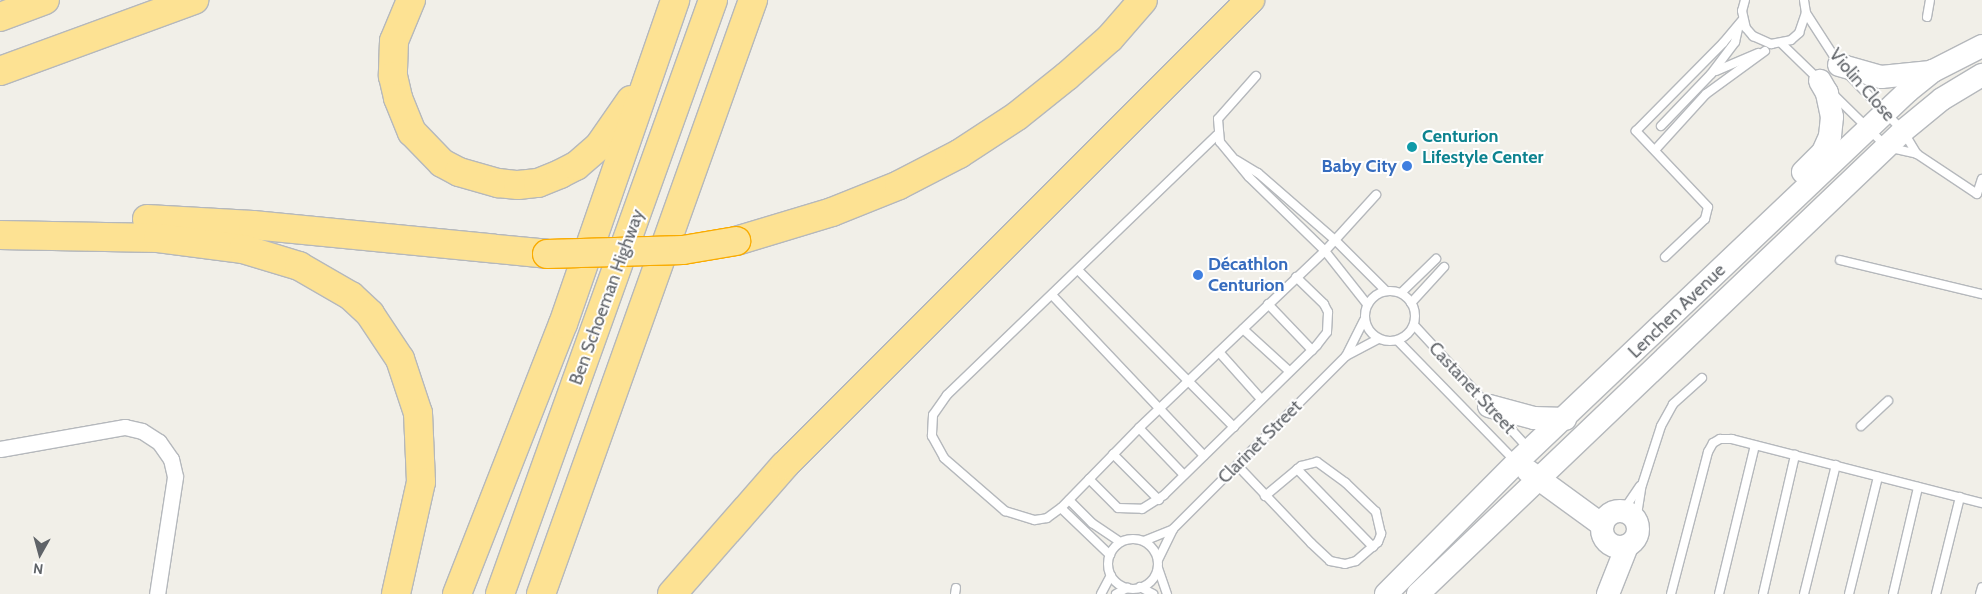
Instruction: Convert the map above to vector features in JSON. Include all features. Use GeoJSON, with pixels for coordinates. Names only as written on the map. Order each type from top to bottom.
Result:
{"type":"FeatureCollection","features":[{"type":"Feature","properties":{"kind":"highway"},"geometry":{"type":"LineString","coordinates":[[0,17],[45,0]]}},
{"type":"Feature","properties":{"kind":"highway"},"geometry":{"type":"LineString","coordinates":[[0,71],[194,0]]}},
{"type":"Feature","properties":{"kind":"highway"},"geometry":{"type":"LineString","coordinates":[[411,0],[399,24],[392,57],[398,98],[412,132],[442,163],[459,172],[498,184],[518,185],[538,183],[560,174],[576,166],[599,146],[632,97],[675,0]]}},
{"type":"Feature","properties":{"kind":"highway"},"geometry":{"type":"LineString","coordinates":[[457,594],[563,324],[675,0]]}},
{"type":"Feature","properties":{"kind":"highway","name":"Ben Schoeman Highway"},"geometry":{"type":"LineString","coordinates":[[500,594],[713,0]]}},
{"type":"Feature","properties":{"kind":"highway","name":"Ben Schoeman Highway"},"geometry":{"type":"LineString","coordinates":[[541,594],[752,0]]}},
{"type":"Feature","properties":{"kind":"highway"},"geometry":{"type":"LineString","coordinates":[[0,220],[154,219],[243,224],[547,254],[683,250],[736,241],[832,212],[899,185],[959,154],[1018,116],[1067,76],[1110,38],[1143,0]]}},
{"type":"Feature","properties":{"kind":"highway"},"geometry":{"type":"LineString","coordinates":[[672,594],[785,465],[1250,0]]}},
{"type":"Feature","properties":{"kind":"highway"},"geometry":{"type":"LineString","coordinates":[[0,235],[158,238],[243,249],[299,266],[357,302],[387,335],[400,359],[418,413],[421,482],[396,594]]}},
{"type":"Feature","properties":{"kind":"main road","name":"Lenchen Avenue"},"geometry":{"type":"LineString","coordinates":[[1386,594],[1523,456],[1565,419],[1725,263],[1885,113],[1934,71],[1982,46]]}},
{"type":"Feature","properties":{"kind":"main road"},"geometry":{"type":"LineString","coordinates":[[1839,65],[1869,74],[1896,78],[1934,71]]}},
{"type":"Feature","properties":{"kind":"main road","name":"Lenchen Avenue"},"geometry":{"type":"LineString","coordinates":[[1418,594],[1903,131],[1942,99],[1982,75]]}},
{"type":"Feature","properties":{"kind":"main road"},"geometry":{"type":"LineString","coordinates":[[1725,263],[1743,231],[1823,152],[1830,136],[1832,117],[1827,93],[1820,81]]}},
{"type":"Feature","properties":{"kind":"main road"},"geometry":{"type":"LineString","coordinates":[[1489,406],[1529,417],[1565,419]]}},
{"type":"Feature","properties":{"kind":"main road"},"geometry":{"type":"LineString","coordinates":[[1523,456],[1618,527],[1609,592]]}},
{"type":"Feature","properties":{"kind":"street"},"geometry":{"type":"LineString","coordinates":[[0,449],[112,427],[134,428],[152,436],[166,449],[174,467],[173,496],[157,594]]}},
{"type":"Feature","properties":{"kind":"lane"},"geometry":{"type":"LineString","coordinates":[[1661,126],[1711,74],[1735,42],[1741,22],[1744,0]]}},
{"type":"Feature","properties":{"kind":"lane","name":"Violin Close"},"geometry":{"type":"LineString","coordinates":[[1804,0],[1806,13],[1839,65],[1903,131],[1917,154]]}},
{"type":"Feature","properties":{"kind":"lane"},"geometry":{"type":"LineString","coordinates":[[1927,17],[1930,0]]}},
{"type":"Feature","properties":{"kind":"lane"},"geometry":{"type":"LineString","coordinates":[[1655,150],[1706,94],[1765,51],[1799,33],[1806,13]]}},
{"type":"Feature","properties":{"kind":"lane"},"geometry":{"type":"LineString","coordinates":[[1665,257],[1705,219],[1708,207],[1636,131],[1741,22]]}},
{"type":"Feature","properties":{"kind":"lane","name":"Violin Close"},"geometry":{"type":"LineString","coordinates":[[1741,22],[1753,36],[1778,44],[1820,81],[1887,147]]}},
{"type":"Feature","properties":{"kind":"lane"},"geometry":{"type":"LineString","coordinates":[[1711,74],[1727,63],[1765,51]]}},
{"type":"Feature","properties":{"kind":"lane"},"geometry":{"type":"LineString","coordinates":[[1256,76],[1222,114],[1217,124],[1217,135],[1230,156],[1325,250],[1367,304]]}},
{"type":"Feature","properties":{"kind":"lane"},"geometry":{"type":"LineString","coordinates":[[1217,135],[1080,271],[948,395],[933,414],[931,430],[944,458],[1005,510],[1035,520],[1047,518],[1061,508],[1138,428],[1325,250],[1376,194]]}},
{"type":"Feature","properties":{"kind":"lane"},"geometry":{"type":"LineString","coordinates":[[1887,147],[1917,154],[1980,197],[1982,179]]}},
{"type":"Feature","properties":{"kind":"lane"},"geometry":{"type":"LineString","coordinates":[[1230,156],[1258,174],[1335,240],[1386,292]]}},
{"type":"Feature","properties":{"kind":"lane"},"geometry":{"type":"LineString","coordinates":[[1401,293],[1436,258]]}},
{"type":"Feature","properties":{"kind":"lane"},"geometry":{"type":"LineString","coordinates":[[1840,260],[1982,294]]}},
{"type":"Feature","properties":{"kind":"lane"},"geometry":{"type":"LineString","coordinates":[[1411,303],[1444,267]]}},
{"type":"Feature","properties":{"kind":"lane"},"geometry":{"type":"LineString","coordinates":[[1080,271],[1234,426]]}},
{"type":"Feature","properties":{"kind":"lane"},"geometry":{"type":"LineString","coordinates":[[1089,480],[1118,508],[1142,509],[1159,500],[1204,456],[1312,350],[1326,332],[1328,312],[1296,277]]}},
{"type":"Feature","properties":{"kind":"lane"},"geometry":{"type":"LineString","coordinates":[[1398,341],[1378,339],[1367,328],[1364,320],[1367,304],[1386,292],[1401,293],[1411,303],[1414,325]]}},
{"type":"Feature","properties":{"kind":"lane"},"geometry":{"type":"LineString","coordinates":[[1052,296],[1158,410],[1204,456]]}},
{"type":"Feature","properties":{"kind":"lane"},"geometry":{"type":"LineString","coordinates":[[1268,304],[1312,350]]}},
{"type":"Feature","properties":{"kind":"lane","name":"Clarinet Street"},"geometry":{"type":"LineString","coordinates":[[1346,356],[1364,320]]}},
{"type":"Feature","properties":{"kind":"lane","name":"Castanet Street"},"geometry":{"type":"LineString","coordinates":[[1414,325],[1489,406],[1523,456],[1398,341],[1408,334],[1414,325]]}},
{"type":"Feature","properties":{"kind":"lane"},"geometry":{"type":"LineString","coordinates":[[1243,328],[1289,372]]}},
{"type":"Feature","properties":{"kind":"lane","name":"Clarinet Street"},"geometry":{"type":"LineString","coordinates":[[1140,587],[1150,582],[1173,529],[1346,356],[1378,339]]}},
{"type":"Feature","properties":{"kind":"lane"},"geometry":{"type":"LineString","coordinates":[[1219,352],[1261,399]]}},
{"type":"Feature","properties":{"kind":"lane"},"geometry":{"type":"LineString","coordinates":[[1618,527],[1642,485],[1667,412],[1678,398],[1702,378]]}},
{"type":"Feature","properties":{"kind":"lane"},"geometry":{"type":"LineString","coordinates":[[1861,426],[1888,401]]}},
{"type":"Feature","properties":{"kind":"lane"},"geometry":{"type":"LineString","coordinates":[[1138,428],[1184,475]]}},
{"type":"Feature","properties":{"kind":"lane"},"geometry":{"type":"LineString","coordinates":[[1671,594],[1712,442],[1732,439],[1982,503]]}},
{"type":"Feature","properties":{"kind":"lane"},"geometry":{"type":"LineString","coordinates":[[1719,594],[1755,445]]}},
{"type":"Feature","properties":{"kind":"lane"},"geometry":{"type":"LineString","coordinates":[[1113,454],[1159,500]]}},
{"type":"Feature","properties":{"kind":"lane"},"geometry":{"type":"LineString","coordinates":[[1763,594],[1795,455]]}},
{"type":"Feature","properties":{"kind":"lane"},"geometry":{"type":"LineString","coordinates":[[1237,465],[1266,496],[1330,560],[1350,564],[1373,547],[1381,534],[1376,512],[1323,465],[1308,463],[1297,469],[1266,496]]}},
{"type":"Feature","properties":{"kind":"lane"},"geometry":{"type":"LineString","coordinates":[[1804,594],[1836,465]]}},
{"type":"Feature","properties":{"kind":"lane"},"geometry":{"type":"LineString","coordinates":[[1297,469],[1373,547]]}},
{"type":"Feature","properties":{"kind":"lane"},"geometry":{"type":"LineString","coordinates":[[1849,594],[1878,477]]}},
{"type":"Feature","properties":{"kind":"lane"},"geometry":{"type":"LineString","coordinates":[[1618,527],[1642,485]]}},
{"type":"Feature","properties":{"kind":"lane"},"geometry":{"type":"LineString","coordinates":[[1893,594],[1918,487]]}},
{"type":"Feature","properties":{"kind":"lane"},"geometry":{"type":"LineString","coordinates":[[1936,594],[1960,497]]}},
{"type":"Feature","properties":{"kind":"lane"},"geometry":{"type":"LineString","coordinates":[[1069,500],[1120,542],[1110,555],[1111,575],[1101,594]]}},
{"type":"Feature","properties":{"kind":"lane"},"geometry":{"type":"LineString","coordinates":[[1061,508],[1110,555]]}},
{"type":"Feature","properties":{"kind":"lane","name":"Clarinet Street"},"geometry":{"type":"LineString","coordinates":[[1120,542],[1128,539],[1144,541],[1173,529]]}},
{"type":"Feature","properties":{"kind":"lane"},"geometry":{"type":"LineString","coordinates":[[1144,541],[1151,545],[1167,594]]}},
{"type":"Feature","properties":{"kind":"lane"},"geometry":{"type":"LineString","coordinates":[[1111,575],[1128,588]]}},
{"type":"Feature","properties":{"kind":"lane"},"geometry":{"type":"LineString","coordinates":[[1980,594],[1982,586]]}},
{"type":"Feature","properties":{"kind":"lane"},"geometry":{"type":"LineString","coordinates":[[1116,594],[1128,588],[1140,587],[1154,594]]}},
{"type":"Feature","properties":{"kind":"place","name":"Centurion Lifestyle Center"},"geometry":{"type":"Point","coordinates":[1412,147]}},
{"type":"Feature","properties":{"kind":"place","name":"Baby City"},"geometry":{"type":"Point","coordinates":[1407,166]}},
{"type":"Feature","properties":{"kind":"place","name":"Décathlon Centurion"},"geometry":{"type":"Point","coordinates":[1198,275]}}]}
